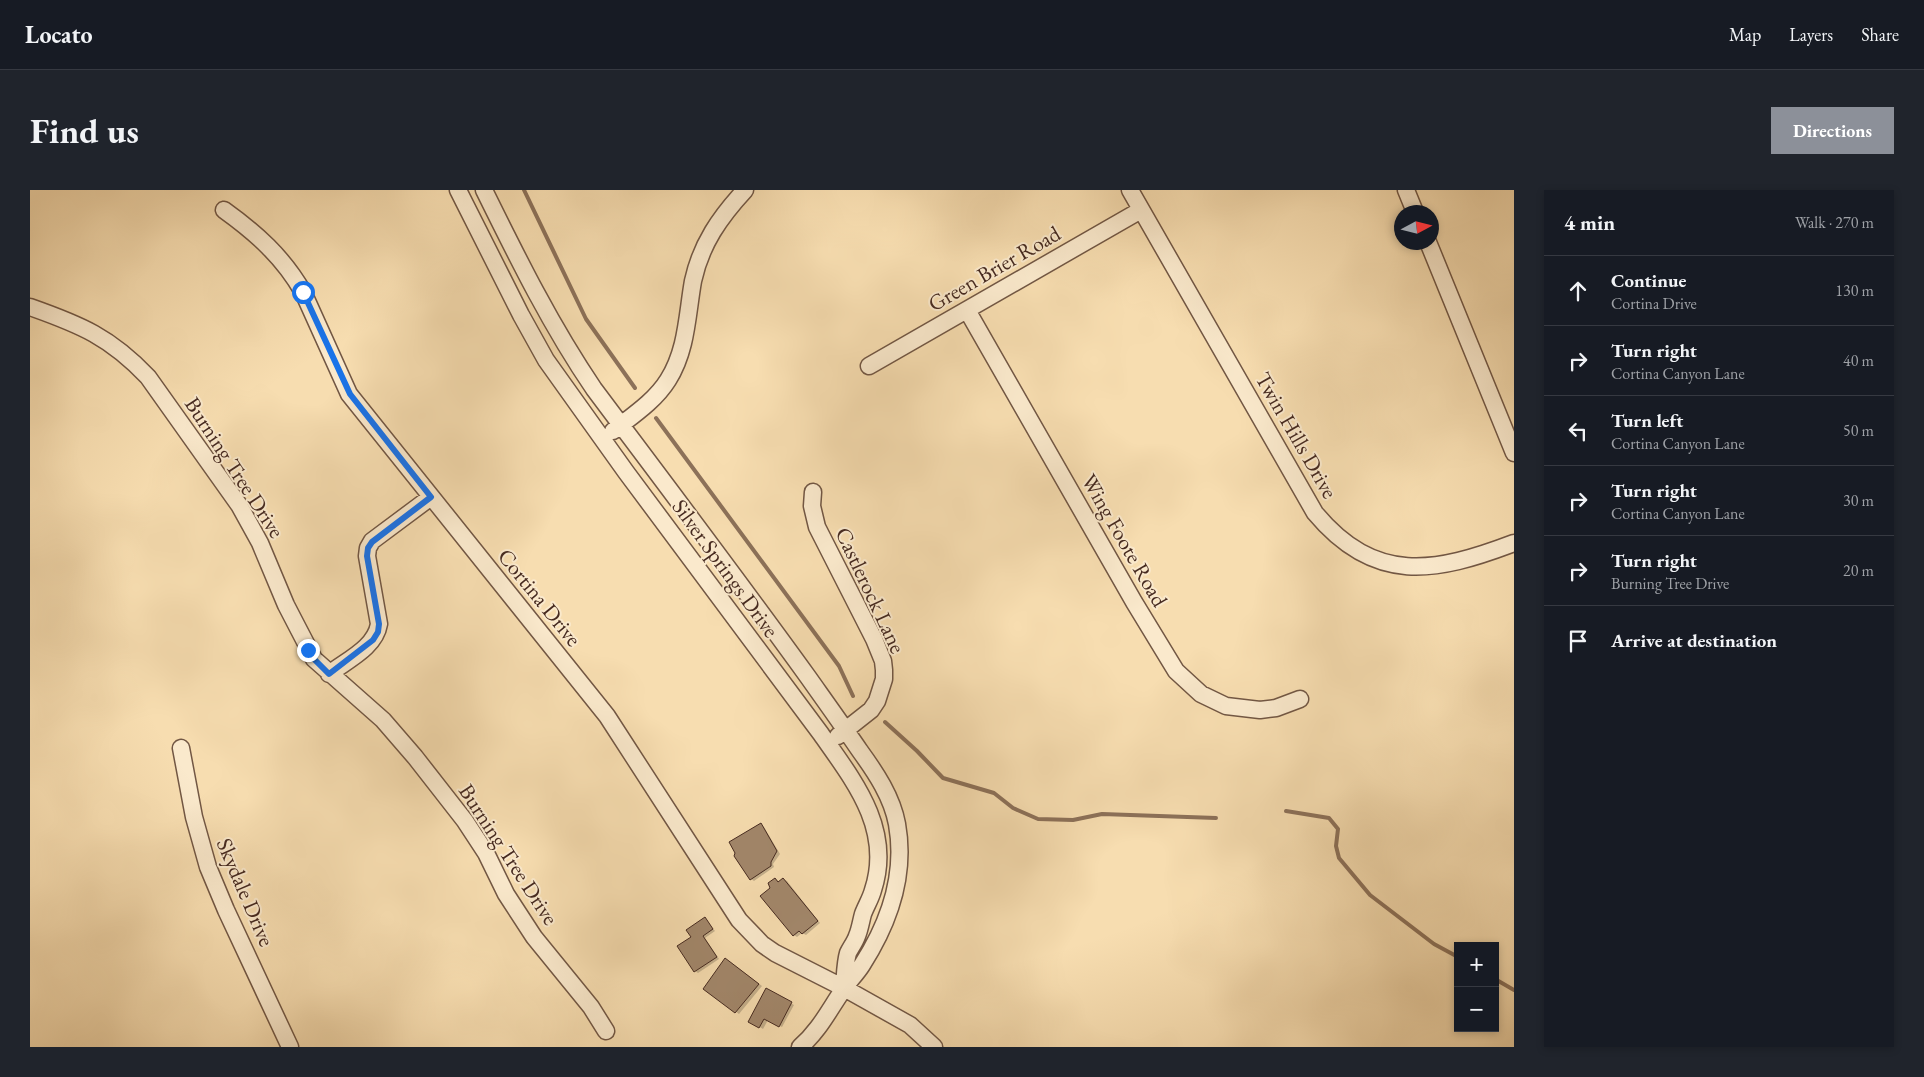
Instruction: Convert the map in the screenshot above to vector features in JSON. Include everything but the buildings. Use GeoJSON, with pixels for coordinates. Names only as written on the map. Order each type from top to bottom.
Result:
{"type":"FeatureCollection","features":[{"type":"Feature","properties":{"kind":"street","name":"Silver Springs Drive"},"geometry":{"type":"LineString","coordinates":[[458,190],[521,315],[546,360],[828,743],[867,804],[874,826],[879,854],[873,890],[857,937],[848,955],[844,988]]}},
{"type":"Feature","properties":{"kind":"street","name":"Silver Springs Drive"},"geometry":{"type":"LineString","coordinates":[[484,190],[530,282],[556,329],[594,390],[743,588],[875,770],[891,803],[896,822],[899,850],[898,880],[887,915],[861,966],[844,988],[825,1019],[800,1047]]}},
{"type":"Feature","properties":{"kind":"street"},"geometry":{"type":"LineString","coordinates":[[603,439],[645,406],[661,390],[672,373],[684,341],[694,280],[703,248],[720,219],[745,190]]}},
{"type":"Feature","properties":{"kind":"street","name":"Twin Hills Drive"},"geometry":{"type":"LineString","coordinates":[[1130,190],[1315,512],[1342,541],[1358,552],[1377,560],[1408,567],[1425,567],[1471,557],[1514,543]]}},
{"type":"Feature","properties":{"kind":"street"},"geometry":{"type":"LineString","coordinates":[[1406,190],[1412,205]]}},
{"type":"Feature","properties":{"kind":"street","name":"Cortina Drive"},"geometry":{"type":"LineString","coordinates":[[224,210],[264,241],[294,276],[350,394],[607,716],[739,920],[762,944],[775,953],[844,988],[910,1025],[934,1047]]}},
{"type":"Feature","properties":{"kind":"street","name":"Green Brier Road"},"geometry":{"type":"LineString","coordinates":[[869,366],[1141,210]]}},
{"type":"Feature","properties":{"kind":"street"},"geometry":{"type":"LineString","coordinates":[[1431,250],[1514,453]]}},
{"type":"Feature","properties":{"kind":"street","name":"Burning Tree Drive"},"geometry":{"type":"LineString","coordinates":[[30,307],[76,324],[102,338],[133,362],[148,377],[239,505],[260,543],[286,604],[314,659],[383,720],[415,756],[486,853],[506,894],[534,937],[591,1007],[606,1031]]}},
{"type":"Feature","properties":{"kind":"street","name":"Wing Foote Road"},"geometry":{"type":"LineString","coordinates":[[967,310],[1134,602],[1176,671],[1201,694],[1226,706],[1260,710],[1276,708],[1300,698]]}},
{"type":"Feature","properties":{"kind":"street","name":"Castlerock Lane"},"geometry":{"type":"LineString","coordinates":[[813,492],[812,506],[817,527],[874,639],[883,661],[884,679],[877,701],[870,710],[828,743]]}},
{"type":"Feature","properties":{"kind":"street"},"geometry":{"type":"LineString","coordinates":[[329,674],[369,644],[378,632],[379,624],[367,564],[368,548],[372,542],[431,497]]}},
{"type":"Feature","properties":{"kind":"street","name":"Skydale Drive"},"geometry":{"type":"LineString","coordinates":[[181,748],[194,817],[208,867],[290,1047]]}},
{"type":"Feature","properties":{"kind":"waterway"},"geometry":{"type":"LineString","coordinates":[[524,190],[586,319],[635,388]]}},
{"type":"Feature","properties":{"kind":"waterway"},"geometry":{"type":"LineString","coordinates":[[656,418],[839,666],[853,696]]}},
{"type":"Feature","properties":{"kind":"waterway"},"geometry":{"type":"LineString","coordinates":[[885,722],[943,778],[994,793],[1013,808],[1038,819],[1073,820],[1102,814],[1216,818]]}},
{"type":"Feature","properties":{"kind":"waterway"},"geometry":{"type":"LineString","coordinates":[[1286,811],[1329,818],[1338,829],[1336,846],[1339,858],[1370,895],[1434,944],[1454,955]]}},
{"type":"Feature","properties":{"kind":"waterway"},"geometry":{"type":"LineString","coordinates":[[1499,981],[1514,990]]}},
{"type":"Feature","properties":{"kind":"route"},"geometry":{"type":"LineString","coordinates":[[303,292],[341,379],[350,394],[431,497],[372,542],[368,548],[367,564],[379,624],[378,632],[373,640],[329,674],[308,650]]}}]}
